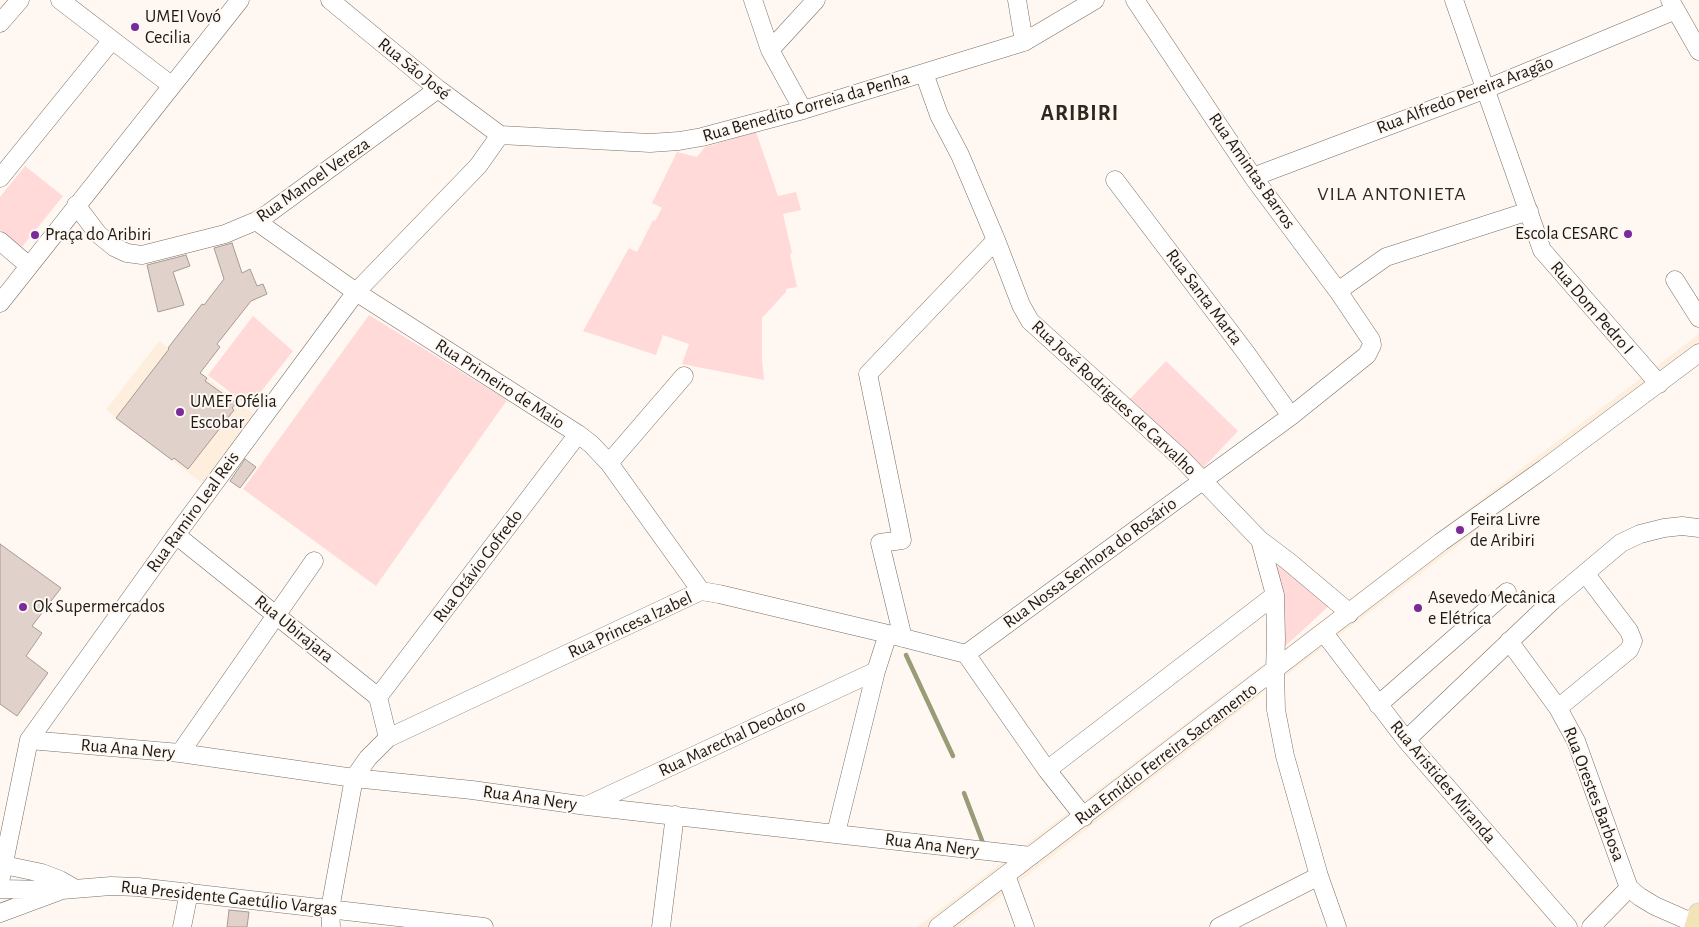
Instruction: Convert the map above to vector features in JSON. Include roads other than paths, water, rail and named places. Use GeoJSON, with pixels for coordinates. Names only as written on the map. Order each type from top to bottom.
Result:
{"type":"FeatureCollection","features":[{"type":"Feature","properties":{"kind":"street"},"geometry":{"type":"LineString","coordinates":[[0,23],[20,0]]}},
{"type":"Feature","properties":{"kind":"street"},"geometry":{"type":"LineString","coordinates":[[60,0],[171,86]]}},
{"type":"Feature","properties":{"kind":"street"},"geometry":{"type":"LineString","coordinates":[[0,303],[240,0]]}},
{"type":"Feature","properties":{"kind":"street","name":"Rua São José"},"geometry":{"type":"LineString","coordinates":[[330,0],[438,89],[500,135]]}},
{"type":"Feature","properties":{"kind":"street"},"geometry":{"type":"LineString","coordinates":[[753,0],[770,50],[803,110]]}},
{"type":"Feature","properties":{"kind":"street"},"geometry":{"type":"LineString","coordinates":[[770,50],[816,0]]}},
{"type":"Feature","properties":{"kind":"street"},"geometry":{"type":"LineString","coordinates":[[1018,0],[1024,42]]}},
{"type":"Feature","properties":{"kind":"street","name":"Rua Benedito Correia da Penha"},"geometry":{"type":"LineString","coordinates":[[500,135],[650,143],[702,137],[803,110],[1024,42],[1096,0]]}},
{"type":"Feature","properties":{"kind":"street","name":"Rua Amintas Barros"},"geometry":{"type":"LineString","coordinates":[[1135,0],[1253,177],[1371,340]]}},
{"type":"Feature","properties":{"kind":"street","name":"Rua Dom Pedro I"},"geometry":{"type":"LineString","coordinates":[[1454,0],[1542,250],[1659,384]]}},
{"type":"Feature","properties":{"kind":"street"},"geometry":{"type":"LineString","coordinates":[[1673,5],[1699,51]]}},
{"type":"Feature","properties":{"kind":"street","name":"Rua Alfredo Pereira Aragão"},"geometry":{"type":"LineString","coordinates":[[1253,177],[1486,88],[1673,5]]}},
{"type":"Feature","properties":{"kind":"street"},"geometry":{"type":"LineString","coordinates":[[0,178],[112,40]]}},
{"type":"Feature","properties":{"kind":"street","name":"Rua José Rodrigues de Carvalho"},"geometry":{"type":"LineString","coordinates":[[924,73],[939,115],[960,155],[996,240],[1020,305],[1030,321],[1203,480],[1260,540],[1288,561],[1349,614]]}},
{"type":"Feature","properties":{"kind":"street","name":"Rua Manoel Vereza"},"geometry":{"type":"LineString","coordinates":[[76,205],[98,234],[127,253],[142,255],[213,238],[256,221],[438,89]]}},
{"type":"Feature","properties":{"kind":"street","name":"Rua Ramiro Leal Reis"},"geometry":{"type":"LineString","coordinates":[[2,874],[29,740],[176,535],[356,292],[478,166],[500,135]]}},
{"type":"Feature","properties":{"kind":"street","name":"Rua Santa Marta"},"geometry":{"type":"LineString","coordinates":[[1115,180],[1246,353],[1291,416]]}},
{"type":"Feature","properties":{"kind":"street"},"geometry":{"type":"LineString","coordinates":[[1338,292],[1386,257],[1400,251],[1529,211]]}},
{"type":"Feature","properties":{"kind":"street","name":"Rua Primeiro de Maio"},"geometry":{"type":"LineString","coordinates":[[256,221],[356,292],[591,444],[609,463],[701,592]]}},
{"type":"Feature","properties":{"kind":"street"},"geometry":{"type":"LineString","coordinates":[[836,833],[876,671],[895,636],[880,543],[902,540],[868,374],[996,240]]}},
{"type":"Feature","properties":{"kind":"street"},"geometry":{"type":"LineString","coordinates":[[0,241],[29,266]]}},
{"type":"Feature","properties":{"kind":"street"},"geometry":{"type":"LineString","coordinates":[[1675,280],[1699,318]]}},
{"type":"Feature","properties":{"kind":"street","name":"Rua Nossa Senhora do Rosário"},"geometry":{"type":"LineString","coordinates":[[966,654],[1291,416],[1367,356],[1372,345],[1371,340]]}},
{"type":"Feature","properties":{"kind":"street","name":"Rua Emídio Ferreira Sacramento"},"geometry":{"type":"LineString","coordinates":[[938,927],[1441,542],[1699,353]]}},
{"type":"Feature","properties":{"kind":"street"},"geometry":{"type":"LineString","coordinates":[[609,463],[684,376]]}},
{"type":"Feature","properties":{"kind":"street","name":"Rua Otávio Gofredo"},"geometry":{"type":"LineString","coordinates":[[378,697],[578,434]]}},
{"type":"Feature","properties":{"kind":"street"},"geometry":{"type":"LineString","coordinates":[[1406,740],[1509,641],[1621,543],[1640,534],[1664,528],[1682,526],[1699,528]]}},
{"type":"Feature","properties":{"kind":"street","name":"Rua Ubirajara"},"geometry":{"type":"LineString","coordinates":[[176,535],[378,697]]}},
{"type":"Feature","properties":{"kind":"street","name":"Rua José Rodrigues de Carvalho"},"geometry":{"type":"LineString","coordinates":[[1260,540],[1275,596],[1276,639],[1274,671],[1276,710],[1285,756],[1329,909],[1337,927]]}},
{"type":"Feature","properties":{"kind":"street"},"geometry":{"type":"LineString","coordinates":[[1269,573],[1272,564],[1276,560],[1288,561]]}},
{"type":"Feature","properties":{"kind":"street"},"geometry":{"type":"LineString","coordinates":[[180,753],[314,561]]}},
{"type":"Feature","properties":{"kind":"street"},"geometry":{"type":"LineString","coordinates":[[1558,708],[1629,650],[1632,641],[1628,631],[1585,573]]}},
{"type":"Feature","properties":{"kind":"street","name":"Rua Princesa Izabel"},"geometry":{"type":"LineString","coordinates":[[354,778],[368,758],[388,738],[701,592],[719,594],[966,654]]}},
{"type":"Feature","properties":{"kind":"street"},"geometry":{"type":"LineString","coordinates":[[1378,705],[1507,592]]}},
{"type":"Feature","properties":{"kind":"street"},"geometry":{"type":"LineString","coordinates":[[1047,770],[1275,596]]}},
{"type":"Feature","properties":{"kind":"street","name":"Rua Aristides Miranda"},"geometry":{"type":"LineString","coordinates":[[1324,633],[1406,740],[1568,927]]}},
{"type":"Feature","properties":{"kind":"street","name":"Rua Orestes Barbosa"},"geometry":{"type":"LineString","coordinates":[[1509,641],[1558,708],[1576,740],[1630,888]]}},
{"type":"Feature","properties":{"kind":"street"},"geometry":{"type":"LineString","coordinates":[[966,654],[1047,770],[1084,817]]}},
{"type":"Feature","properties":{"kind":"street","name":"Rua Marechal Deodoro"},"geometry":{"type":"LineString","coordinates":[[587,806],[876,671]]}},
{"type":"Feature","properties":{"kind":"street"},"geometry":{"type":"LineString","coordinates":[[378,697],[388,738]]}},
{"type":"Feature","properties":{"kind":"street","name":"Rua Ana Nery"},"geometry":{"type":"LineString","coordinates":[[29,740],[180,753],[354,778],[472,790],[587,806],[1031,856]]}},
{"type":"Feature","properties":{"kind":"street"},"geometry":{"type":"LineString","coordinates":[[331,927],[330,909],[354,778]]}},
{"type":"Feature","properties":{"kind":"street"},"geometry":{"type":"LineString","coordinates":[[660,927],[675,815]]}},
{"type":"Feature","properties":{"kind":"street"},"geometry":{"type":"LineString","coordinates":[[2,874],[42,873],[60,880],[68,889]]}},
{"type":"Feature","properties":{"kind":"street"},"geometry":{"type":"LineString","coordinates":[[1006,875],[1025,927]]}},
{"type":"Feature","properties":{"kind":"street"},"geometry":{"type":"LineString","coordinates":[[1219,927],[1319,876]]}},
{"type":"Feature","properties":{"kind":"street","name":"Rua Presidente Gaetúlio Vargas"},"geometry":{"type":"LineString","coordinates":[[2,917],[68,889],[111,886],[189,892],[484,927]]}},
{"type":"Feature","properties":{"kind":"street","name":"Rua Presidente Gaetúlio Vargas"},"geometry":{"type":"LineString","coordinates":[[2,917],[92,888]]}},
{"type":"Feature","properties":{"kind":"street"},"geometry":{"type":"LineString","coordinates":[[1591,927],[1630,888],[1640,897],[1656,906],[1697,922]]}},
{"type":"Feature","properties":{"kind":"street"},"geometry":{"type":"LineString","coordinates":[[0,889],[68,889]]}},
{"type":"Feature","properties":{"kind":"street"},"geometry":{"type":"LineString","coordinates":[[182,927],[189,892]]}},
{"type":"Feature","properties":{"kind":"street"},"geometry":{"type":"LineString","coordinates":[[0,893],[2,917]]}},
{"type":"Feature","properties":{"kind":"waterway"},"geometry":{"type":"LineString","coordinates":[[906,655],[953,756]]}},
{"type":"Feature","properties":{"kind":"waterway"},"geometry":{"type":"LineString","coordinates":[[964,793],[983,843]]}},
{"type":"Feature","properties":{"kind":"place","name":"UMEI Vovó Cecilia"},"geometry":{"type":"Point","coordinates":[135,27]}},
{"type":"Feature","properties":{"kind":"place","name":"Escola CESARC"},"geometry":{"type":"Point","coordinates":[1628,234]}},
{"type":"Feature","properties":{"kind":"place","name":"Praça do Aribiri"},"geometry":{"type":"Point","coordinates":[35,235]}},
{"type":"Feature","properties":{"kind":"place","name":"UMEF Ofélia Escobar"},"geometry":{"type":"Point","coordinates":[180,412]}},
{"type":"Feature","properties":{"kind":"place","name":"Feira Livre de Aribiri"},"geometry":{"type":"Point","coordinates":[1460,530]}},
{"type":"Feature","properties":{"kind":"place","name":"Ok Supermercados"},"geometry":{"type":"Point","coordinates":[23,607]}},
{"type":"Feature","properties":{"kind":"place","name":"Asevedo Mecânica e Elétrica"},"geometry":{"type":"Point","coordinates":[1418,608]}},
{"type":"Feature","properties":{"kind":"district","name":"ARIBIRI"},"geometry":{"type":"Point","coordinates":[1080,113]}},
{"type":"Feature","properties":{"kind":"district","name":"VILA ANTONIETA"},"geometry":{"type":"Point","coordinates":[1392,194]}}]}
